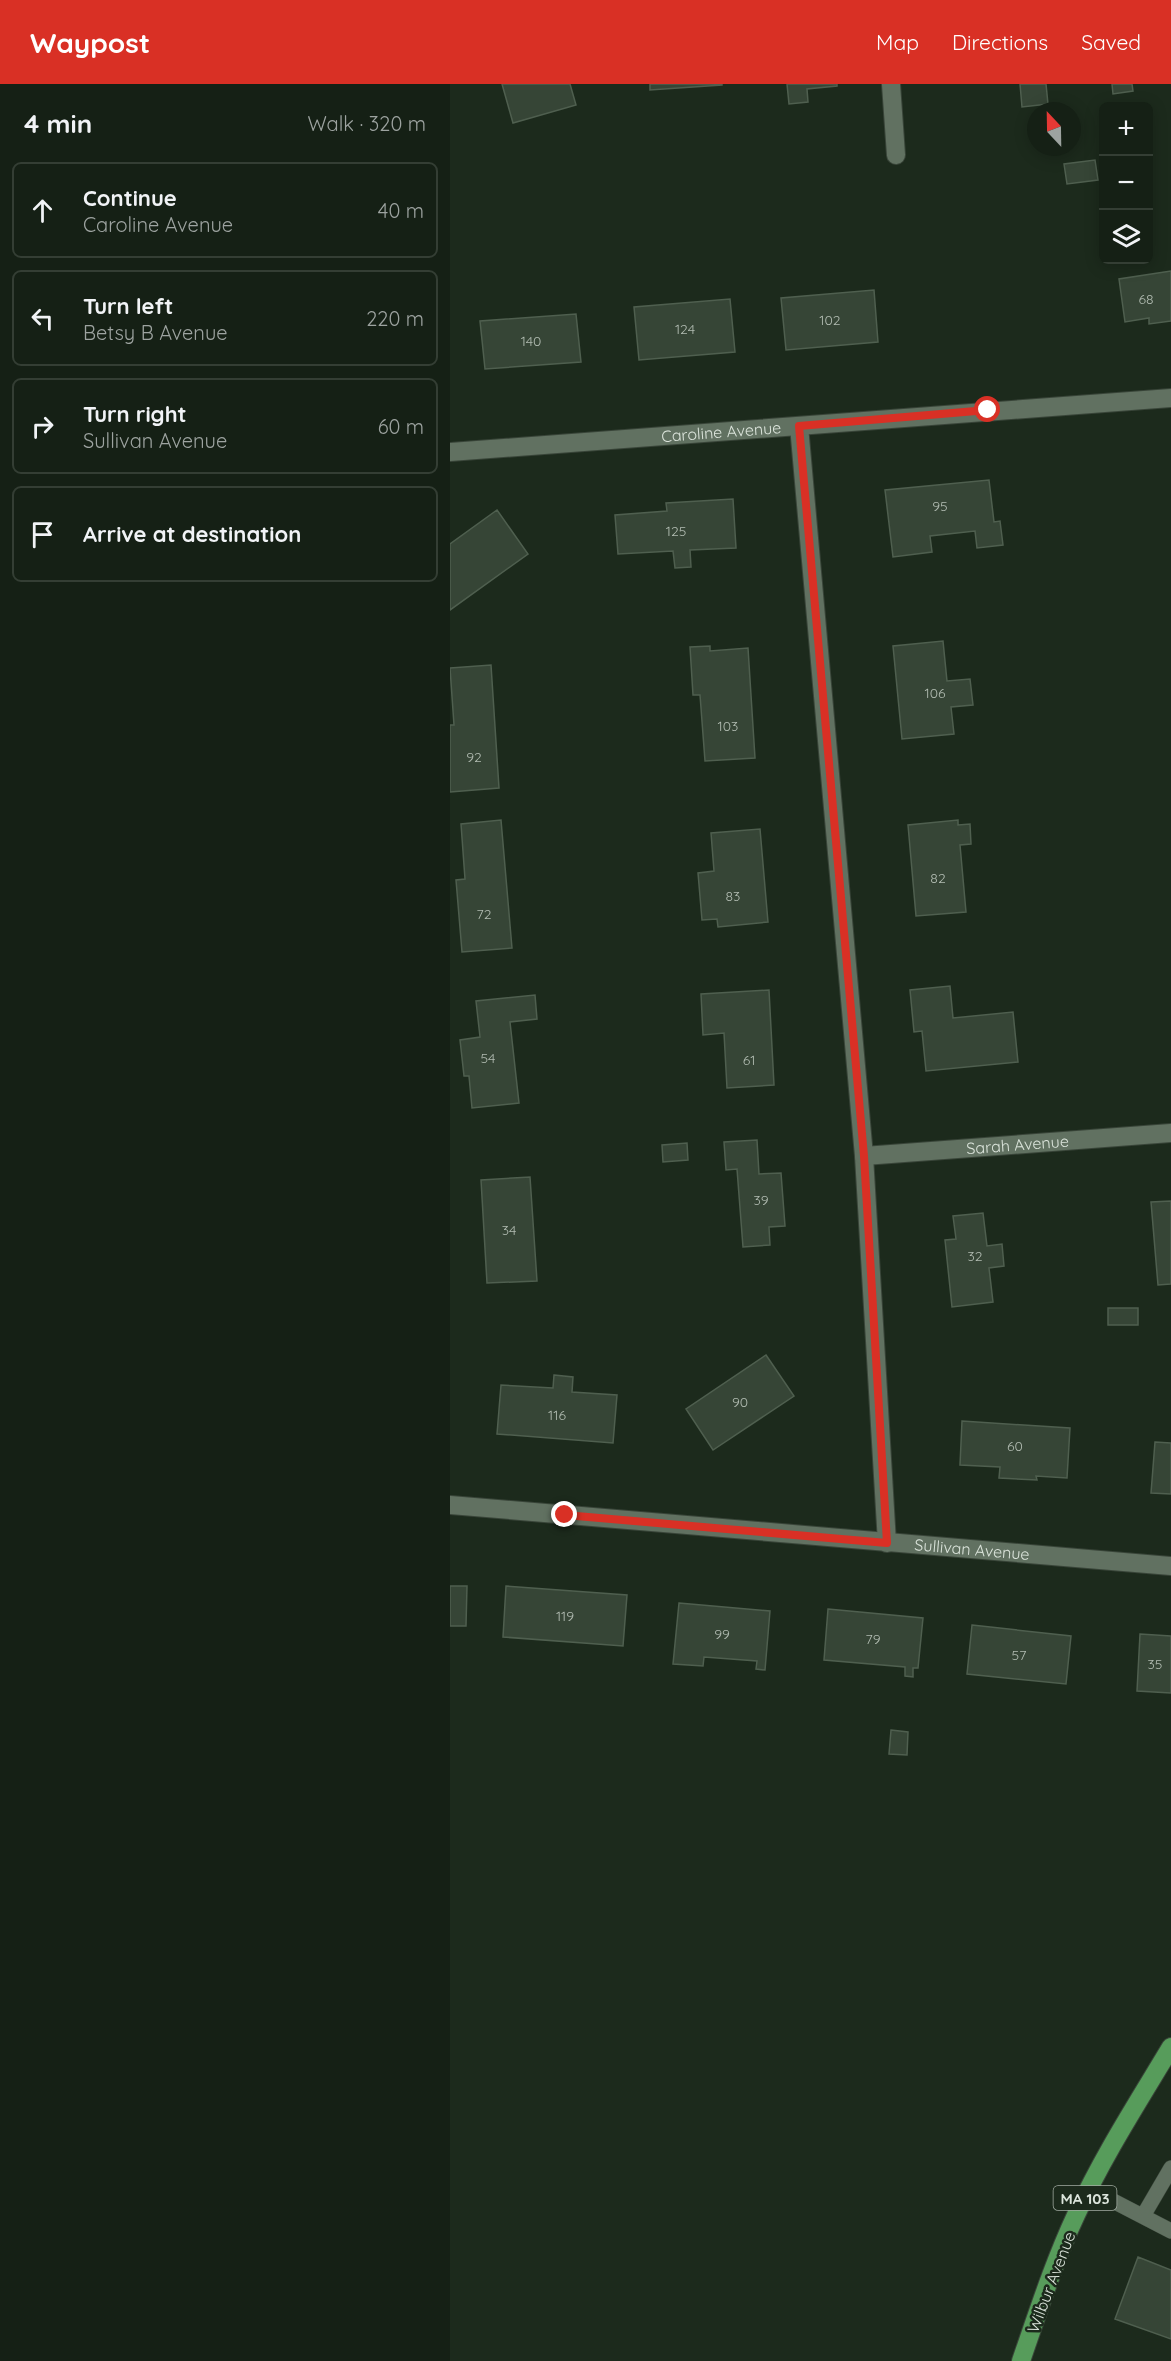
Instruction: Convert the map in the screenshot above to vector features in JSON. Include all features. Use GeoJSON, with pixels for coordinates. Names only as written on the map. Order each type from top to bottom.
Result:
{"type":"FeatureCollection","features":[{"type":"Feature","properties":{"kind":"main road","name":"Wilbur Avenue"},"geometry":{"type":"LineString","coordinates":[[1021,2361],[1059,2254],[1090,2189],[1141,2094],[1171,2047]]}},
{"type":"Feature","properties":{"kind":"street"},"geometry":{"type":"LineString","coordinates":[[891,84],[896,155]]}},
{"type":"Feature","properties":{"kind":"street","name":"Caroline Avenue"},"geometry":{"type":"LineString","coordinates":[[450,452],[1171,398]]}},
{"type":"Feature","properties":{"kind":"street"},"geometry":{"type":"LineString","coordinates":[[799,426],[864,1156],[887,1543]]}},
{"type":"Feature","properties":{"kind":"street","name":"Sarah Avenue"},"geometry":{"type":"LineString","coordinates":[[864,1156],[1171,1133]]}},
{"type":"Feature","properties":{"kind":"street","name":"Sullivan Avenue"},"geometry":{"type":"LineString","coordinates":[[450,1505],[1171,1566]]}},
{"type":"Feature","properties":{"kind":"lane"},"geometry":{"type":"LineString","coordinates":[[1143,2216],[1171,2168]]}},
{"type":"Feature","properties":{"kind":"lane"},"geometry":{"type":"LineString","coordinates":[[1090,2189],[1171,2231]]}},
{"type":"Feature","properties":{"kind":"building"},"geometry":{"type":"Polygon","coordinates":[[[502,84],[570,84],[576,105],[513,123],[502,84]]]}},
{"type":"Feature","properties":{"kind":"building"},"geometry":{"type":"Polygon","coordinates":[[[650,84],[722,84],[722,85],[650,90],[650,84]]]}},
{"type":"Feature","properties":{"kind":"building"},"geometry":{"type":"Polygon","coordinates":[[[787,84],[837,84],[837,86],[807,89],[808,102],[789,104],[787,84]]]}},
{"type":"Feature","properties":{"kind":"building"},"geometry":{"type":"Polygon","coordinates":[[[1020,84],[1046,84],[1048,102],[1027,102],[1027,106],[1022,107],[1020,84]]]}},
{"type":"Feature","properties":{"kind":"building"},"geometry":{"type":"Polygon","coordinates":[[[1112,84],[1132,84],[1133,91],[1113,94],[1112,84]]]}},
{"type":"Feature","properties":{"kind":"building"},"geometry":{"type":"Polygon","coordinates":[[[1095,160],[1098,180],[1067,184],[1064,164],[1095,160]]]}},
{"type":"Feature","properties":{"kind":"building"},"geometry":{"type":"Polygon","coordinates":[[[1171,271],[1171,321],[1149,324],[1149,318],[1125,322],[1119,279],[1171,271]]]}},
{"type":"Feature","properties":{"kind":"building"},"geometry":{"type":"Polygon","coordinates":[[[874,290],[878,342],[786,350],[781,298],[874,290]]]}},
{"type":"Feature","properties":{"kind":"building"},"geometry":{"type":"Polygon","coordinates":[[[730,299],[735,352],[639,360],[634,307],[730,299]]]}},
{"type":"Feature","properties":{"kind":"building"},"geometry":{"type":"Polygon","coordinates":[[[576,314],[581,362],[485,369],[480,321],[576,314]]]}},
{"type":"Feature","properties":{"kind":"building"},"geometry":{"type":"Polygon","coordinates":[[[989,480],[994,522],[1000,521],[1003,545],[977,548],[975,531],[930,536],[932,552],[893,557],[885,490],[989,480]]]}},
{"type":"Feature","properties":{"kind":"building"},"geometry":{"type":"Polygon","coordinates":[[[733,499],[736,548],[690,550],[691,567],[675,568],[673,551],[618,554],[615,515],[667,511],[666,503],[733,499]]]}},
{"type":"Feature","properties":{"kind":"building"},"geometry":{"type":"Polygon","coordinates":[[[497,510],[528,554],[450,610],[450,544],[497,510]]]}},
{"type":"Feature","properties":{"kind":"building"},"geometry":{"type":"Polygon","coordinates":[[[943,641],[947,681],[970,679],[973,705],[951,707],[954,734],[902,739],[893,646],[943,641]]]}},
{"type":"Feature","properties":{"kind":"building"},"geometry":{"type":"Polygon","coordinates":[[[710,646],[710,651],[748,648],[755,758],[705,761],[700,695],[693,695],[690,647],[710,646]]]}},
{"type":"Feature","properties":{"kind":"building"},"geometry":{"type":"Polygon","coordinates":[[[491,665],[499,788],[450,792],[450,725],[454,725],[450,668],[491,665]]]}},
{"type":"Feature","properties":{"kind":"building"},"geometry":{"type":"Polygon","coordinates":[[[501,820],[512,948],[462,952],[456,880],[465,879],[461,824],[501,820]]]}},
{"type":"Feature","properties":{"kind":"building"},"geometry":{"type":"Polygon","coordinates":[[[958,820],[958,825],[970,824],[971,844],[960,845],[966,912],[916,916],[908,825],[958,820]]]}},
{"type":"Feature","properties":{"kind":"building"},"geometry":{"type":"Polygon","coordinates":[[[760,829],[768,922],[718,927],[717,919],[702,920],[698,873],[714,871],[711,833],[760,829]]]}},
{"type":"Feature","properties":{"kind":"building"},"geometry":{"type":"Polygon","coordinates":[[[950,986],[953,1018],[1013,1012],[1018,1062],[926,1071],[922,1031],[914,1032],[910,990],[950,986]]]}},
{"type":"Feature","properties":{"kind":"building"},"geometry":{"type":"Polygon","coordinates":[[[769,990],[774,1085],[727,1088],[724,1033],[703,1035],[701,994],[769,990]]]}},
{"type":"Feature","properties":{"kind":"building"},"geometry":{"type":"Polygon","coordinates":[[[535,995],[537,1019],[510,1022],[519,1103],[472,1108],[469,1076],[464,1076],[460,1040],[480,1037],[476,1001],[535,995]]]}},
{"type":"Feature","properties":{"kind":"building"},"geometry":{"type":"Polygon","coordinates":[[[757,1140],[759,1174],[781,1173],[785,1226],[769,1227],[770,1245],[743,1247],[737,1169],[726,1170],[724,1142],[757,1140]]]}},
{"type":"Feature","properties":{"kind":"building"},"geometry":{"type":"Polygon","coordinates":[[[687,1143],[688,1160],[663,1162],[662,1145],[687,1143]]]}},
{"type":"Feature","properties":{"kind":"building"},"geometry":{"type":"Polygon","coordinates":[[[530,1177],[537,1281],[487,1283],[481,1180],[530,1177]]]}},
{"type":"Feature","properties":{"kind":"building"},"geometry":{"type":"Polygon","coordinates":[[[1171,1201],[1171,1284],[1158,1285],[1151,1202],[1171,1201]]]}},
{"type":"Feature","properties":{"kind":"building"},"geometry":{"type":"Polygon","coordinates":[[[983,1213],[987,1246],[1002,1244],[1004,1266],[989,1268],[993,1302],[952,1307],[945,1240],[956,1239],[953,1216],[983,1213]]]}},
{"type":"Feature","properties":{"kind":"building"},"geometry":{"type":"Polygon","coordinates":[[[1108,1308],[1138,1308],[1138,1325],[1108,1325],[1108,1308]]]}},
{"type":"Feature","properties":{"kind":"building"},"geometry":{"type":"Polygon","coordinates":[[[766,1355],[794,1396],[713,1450],[686,1409],[766,1355]]]}},
{"type":"Feature","properties":{"kind":"building"},"geometry":{"type":"Polygon","coordinates":[[[554,1375],[573,1377],[572,1392],[617,1395],[613,1443],[497,1434],[501,1385],[553,1388],[554,1375]]]}},
{"type":"Feature","properties":{"kind":"building"},"geometry":{"type":"Polygon","coordinates":[[[962,1421],[1070,1428],[1067,1478],[1036,1476],[1037,1480],[999,1478],[1000,1467],[960,1465],[962,1421]]]}},
{"type":"Feature","properties":{"kind":"building"},"geometry":{"type":"Polygon","coordinates":[[[1155,1442],[1171,1443],[1171,1494],[1151,1493],[1155,1442]]]}},
{"type":"Feature","properties":{"kind":"building"},"geometry":{"type":"Polygon","coordinates":[[[450,1586],[467,1586],[466,1626],[450,1626],[450,1586]]]}},
{"type":"Feature","properties":{"kind":"building"},"geometry":{"type":"Polygon","coordinates":[[[506,1586],[627,1595],[623,1646],[503,1637],[506,1586]]]}},
{"type":"Feature","properties":{"kind":"building"},"geometry":{"type":"Polygon","coordinates":[[[679,1603],[770,1611],[765,1670],[756,1669],[757,1661],[704,1657],[703,1666],[673,1664],[679,1603]]]}},
{"type":"Feature","properties":{"kind":"building"},"geometry":{"type":"Polygon","coordinates":[[[828,1609],[923,1618],[918,1668],[913,1668],[913,1677],[905,1676],[905,1667],[824,1660],[828,1609]]]}},
{"type":"Feature","properties":{"kind":"building"},"geometry":{"type":"Polygon","coordinates":[[[972,1625],[1071,1636],[1066,1684],[967,1674],[972,1625]]]}},
{"type":"Feature","properties":{"kind":"building"},"geometry":{"type":"Polygon","coordinates":[[[1140,1634],[1171,1636],[1171,1693],[1137,1691],[1140,1634]]]}},
{"type":"Feature","properties":{"kind":"building"},"geometry":{"type":"Polygon","coordinates":[[[891,1730],[908,1732],[907,1755],[889,1754],[891,1730]]]}},
{"type":"Feature","properties":{"kind":"building"},"geometry":{"type":"Polygon","coordinates":[[[1138,2257],[1171,2270],[1171,2339],[1115,2319],[1138,2257]]]}},
{"type":"Feature","properties":{"kind":"route"},"geometry":{"type":"LineString","coordinates":[[565,1515],[887,1543],[864,1156],[799,426],[988,410]]}}]}
